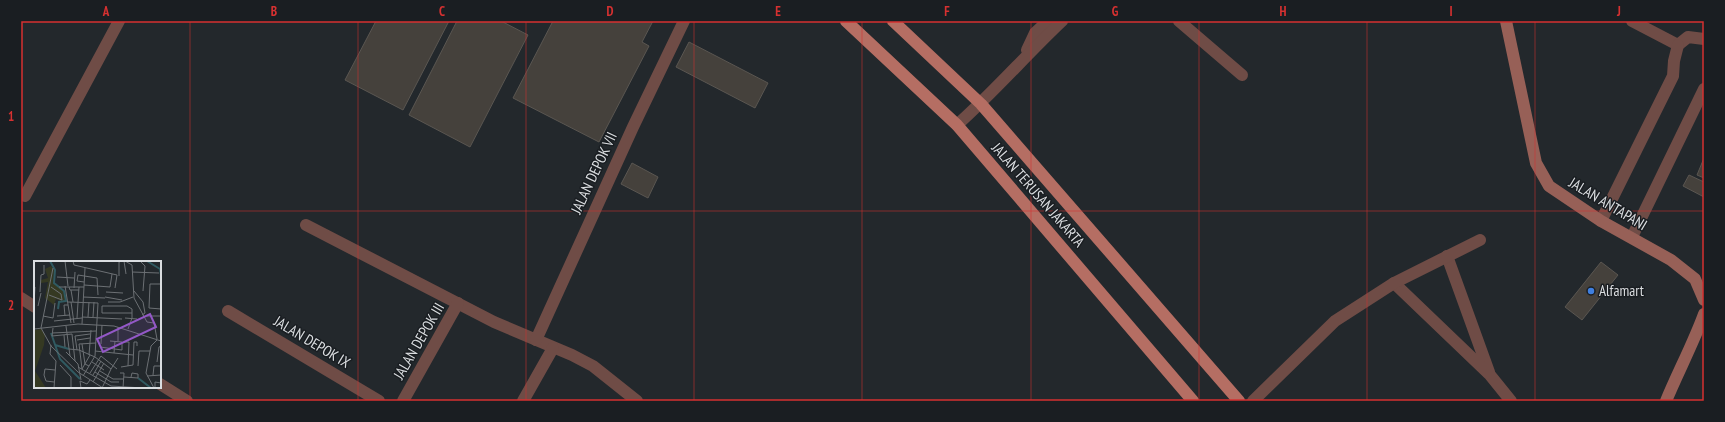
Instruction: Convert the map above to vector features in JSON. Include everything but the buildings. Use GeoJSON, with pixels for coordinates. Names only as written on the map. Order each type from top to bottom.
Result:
{"type":"FeatureCollection","features":[{"type":"Feature","properties":{"kind":"main road","name":"JALAN TERUSAN JAKARTA"},"geometry":{"type":"LineString","coordinates":[[846,21],[957,126],[1193,401]]}},
{"type":"Feature","properties":{"kind":"main road","name":"JALAN TERUSAN JAKARTA"},"geometry":{"type":"LineString","coordinates":[[893,21],[981,104],[1239,401]]}},
{"type":"Feature","properties":{"kind":"street"},"geometry":{"type":"LineString","coordinates":[[25,196],[119,21]]}},
{"type":"Feature","properties":{"kind":"street","name":"JALAN DEPOK VII"},"geometry":{"type":"LineString","coordinates":[[536,340],[633,127],[684,21]]}},
{"type":"Feature","properties":{"kind":"street"},"geometry":{"type":"LineString","coordinates":[[1026,56],[1029,43],[1035,34],[1048,21]]}},
{"type":"Feature","properties":{"kind":"street"},"geometry":{"type":"LineString","coordinates":[[957,126],[981,104],[1026,56],[1062,21]]}},
{"type":"Feature","properties":{"kind":"street"},"geometry":{"type":"LineString","coordinates":[[1179,21],[1242,75]]}},
{"type":"Feature","properties":{"kind":"street","name":"JALAN ANTAPANI"},"geometry":{"type":"LineString","coordinates":[[1506,21],[1536,163],[1549,186],[1601,221],[1671,260],[1695,280],[1704,300]]}},
{"type":"Feature","properties":{"kind":"street"},"geometry":{"type":"LineString","coordinates":[[1632,21],[1678,45]]}},
{"type":"Feature","properties":{"kind":"street"},"geometry":{"type":"LineString","coordinates":[[1601,221],[1673,76],[1674,61],[1678,45],[1688,37],[1704,39]]}},
{"type":"Feature","properties":{"kind":"street"},"geometry":{"type":"LineString","coordinates":[[1632,237],[1704,89]]}},
{"type":"Feature","properties":{"kind":"street"},"geometry":{"type":"LineString","coordinates":[[306,225],[458,303]]}},
{"type":"Feature","properties":{"kind":"street"},"geometry":{"type":"LineString","coordinates":[[1253,401],[1335,320],[1394,283],[1480,240]]}},
{"type":"Feature","properties":{"kind":"street"},"geometry":{"type":"LineString","coordinates":[[1447,256],[1490,375]]}},
{"type":"Feature","properties":{"kind":"street"},"geometry":{"type":"LineString","coordinates":[[1394,283],[1490,375],[1511,401]]}},
{"type":"Feature","properties":{"kind":"street"},"geometry":{"type":"LineString","coordinates":[[21,298],[34,306]]}},
{"type":"Feature","properties":{"kind":"street","name":"JALAN DEPOK III"},"geometry":{"type":"LineString","coordinates":[[403,401],[458,303],[494,322],[572,355],[593,366],[637,401]]}},
{"type":"Feature","properties":{"kind":"street","name":"JALAN DEPOK IX"},"geometry":{"type":"LineString","coordinates":[[228,311],[378,401]]}},
{"type":"Feature","properties":{"kind":"street"},"geometry":{"type":"LineString","coordinates":[[1666,401],[1675,377],[1690,349],[1704,314]]}},
{"type":"Feature","properties":{"kind":"street"},"geometry":{"type":"LineString","coordinates":[[523,401],[553,348]]}},
{"type":"Feature","properties":{"kind":"street"},"geometry":{"type":"LineString","coordinates":[[161,385],[187,401]]}},
{"type":"Feature","properties":{"kind":"place","name":"Alfamart"},"geometry":{"type":"Point","coordinates":[1591,291]}}]}
